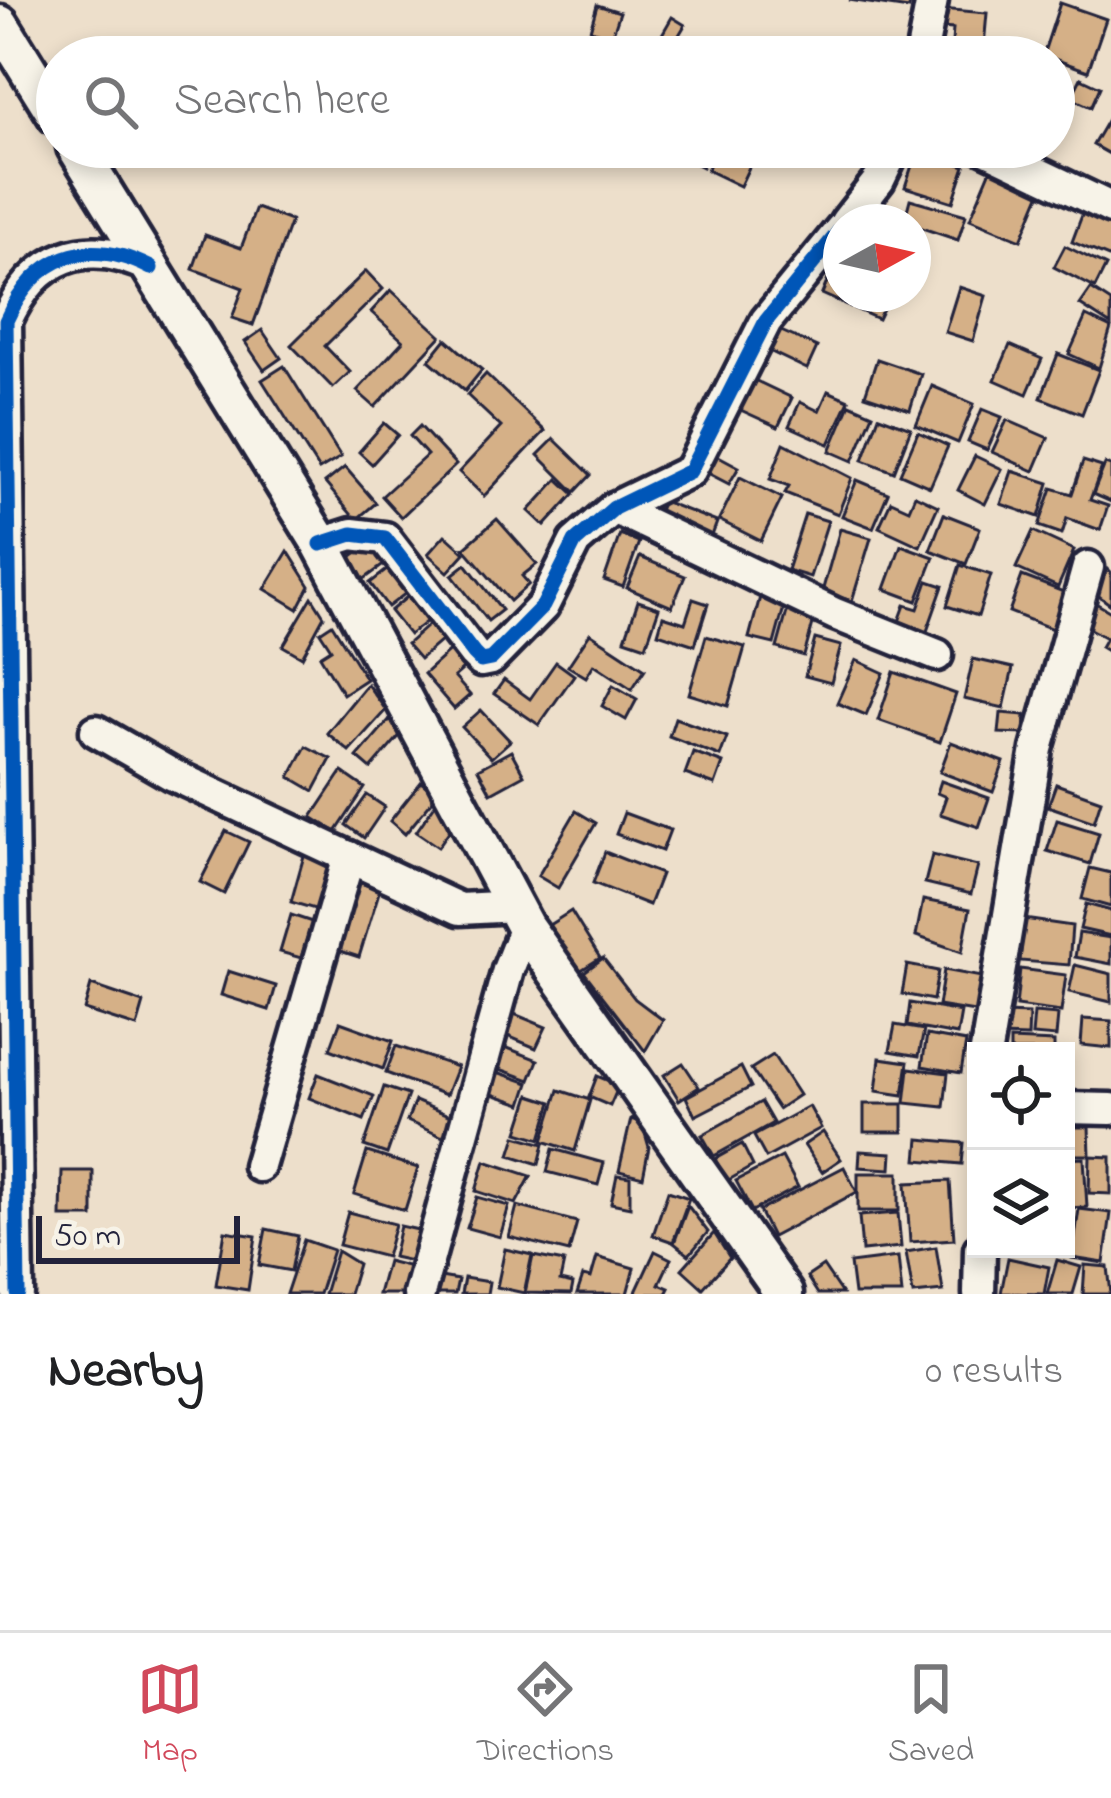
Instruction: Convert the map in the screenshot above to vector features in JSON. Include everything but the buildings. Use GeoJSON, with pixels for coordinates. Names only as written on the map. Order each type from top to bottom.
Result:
{"type":"FeatureCollection","features":[{"type":"Feature","properties":{"kind":"main road"},"geometry":{"type":"LineString","coordinates":[[0,24],[36,82]]}},
{"type":"Feature","properties":{"kind":"main road"},"geometry":{"type":"LineString","coordinates":[[89,168],[321,544],[467,810],[520,917],[784,1294]]}},
{"type":"Feature","properties":{"kind":"street"},"geometry":{"type":"LineString","coordinates":[[925,36],[932,0]]}},
{"type":"Feature","properties":{"kind":"street"},"geometry":{"type":"LineString","coordinates":[[860,204],[885,168]]}},
{"type":"Feature","properties":{"kind":"street"},"geometry":{"type":"LineString","coordinates":[[1027,168],[1111,208]]}},
{"type":"Feature","properties":{"kind":"street"},"geometry":{"type":"LineString","coordinates":[[321,544],[352,534],[385,538],[481,661],[491,659],[543,606],[575,542],[614,508],[690,471],[766,321],[823,251]]}},
{"type":"Feature","properties":{"kind":"street"},"geometry":{"type":"LineString","coordinates":[[18,1294],[6,321],[19,292],[42,268],[71,255],[122,253],[151,268]]}},
{"type":"Feature","properties":{"kind":"street"},"geometry":{"type":"LineString","coordinates":[[614,508],[835,614],[937,655]]}},
{"type":"Feature","properties":{"kind":"street"},"geometry":{"type":"LineString","coordinates":[[988,1042],[1037,749],[1088,568]]}},
{"type":"Feature","properties":{"kind":"street"},"geometry":{"type":"LineString","coordinates":[[96,730],[171,774],[460,909],[520,917],[419,1294]]}},
{"type":"Feature","properties":{"kind":"street"},"geometry":{"type":"LineString","coordinates":[[259,1166],[349,857]]}},
{"type":"Feature","properties":{"kind":"street"},"geometry":{"type":"LineString","coordinates":[[1075,1108],[1111,1109]]}},
{"type":"Feature","properties":{"kind":"street"},"geometry":{"type":"LineString","coordinates":[[979,1294],[980,1258]]}},
{"type":"Feature","properties":{"kind":"cycle path"},"geometry":{"type":"LineString","coordinates":[[321,544],[352,534],[385,538],[474,654],[481,661],[491,659],[543,606],[575,542],[614,508],[690,471],[766,321],[823,251]]}},
{"type":"Feature","properties":{"kind":"cycle path"},"geometry":{"type":"LineString","coordinates":[[18,1294],[6,321],[32,281],[65,258],[105,253],[151,268]]}}]}
